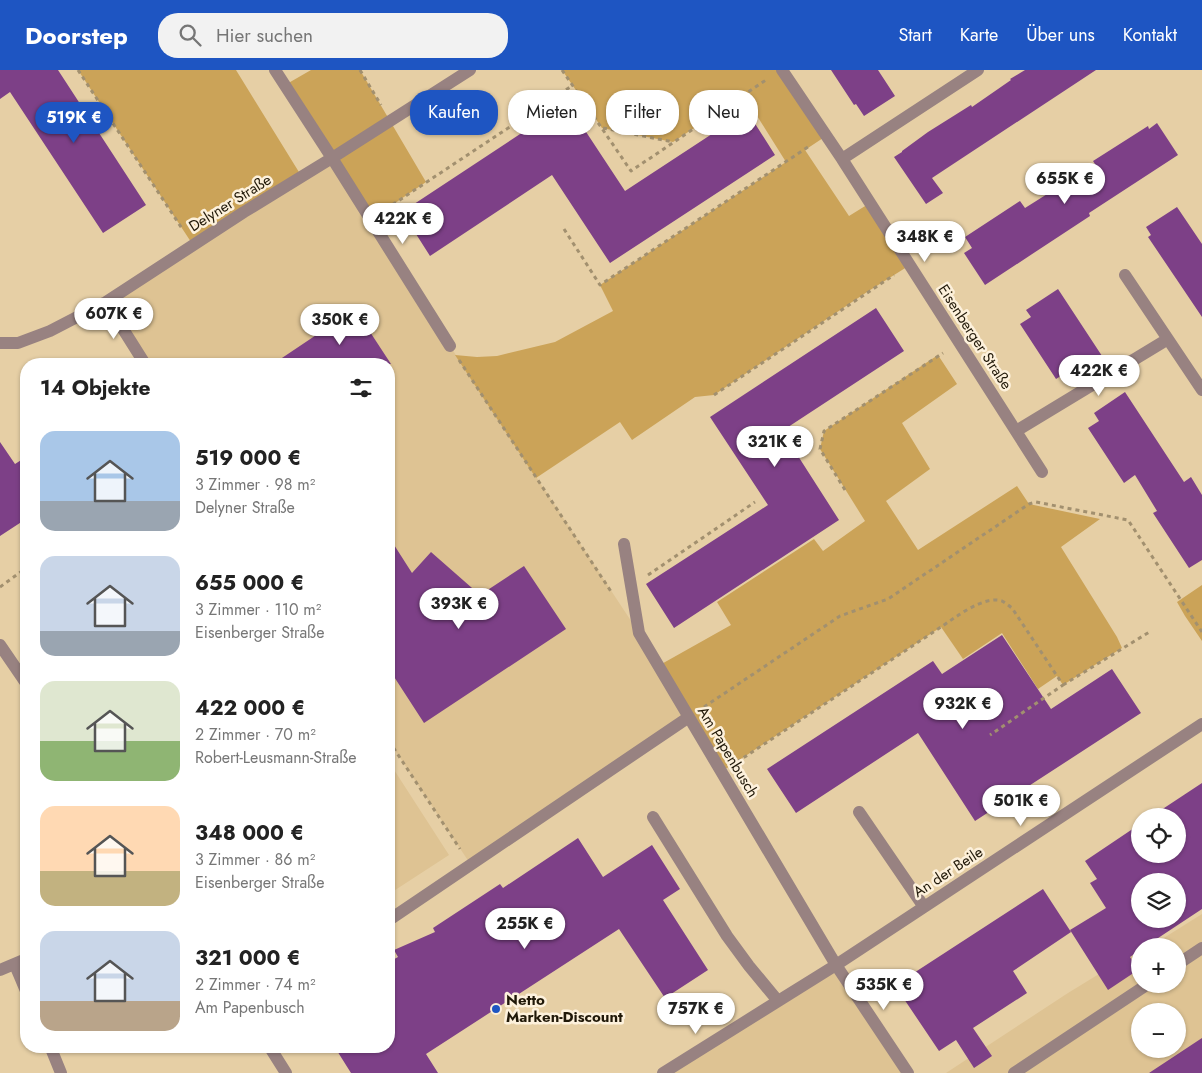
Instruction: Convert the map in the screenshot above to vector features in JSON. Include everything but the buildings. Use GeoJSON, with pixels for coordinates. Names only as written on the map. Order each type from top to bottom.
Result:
{"type":"FeatureCollection","features":[{"type":"Feature","properties":{"kind":"street"},"geometry":{"type":"LineString","coordinates":[[276,70],[450,346]]}},
{"type":"Feature","properties":{"kind":"street","name":"Delyner Straße"},"geometry":{"type":"LineString","coordinates":[[0,342],[18,342],[50,331],[106,302],[244,212],[470,70]]}},
{"type":"Feature","properties":{"kind":"street","name":"Eisenberger Straße"},"geometry":{"type":"LineString","coordinates":[[782,70],[842,159],[1042,472]]}},
{"type":"Feature","properties":{"kind":"street"},"geometry":{"type":"LineString","coordinates":[[842,159],[978,70]]}},
{"type":"Feature","properties":{"kind":"street"},"geometry":{"type":"LineString","coordinates":[[1125,275],[1202,390]]}},
{"type":"Feature","properties":{"kind":"street"},"geometry":{"type":"LineString","coordinates":[[106,302],[141,358]]}},
{"type":"Feature","properties":{"kind":"street"},"geometry":{"type":"LineString","coordinates":[[1016,431],[1168,339]]}},
{"type":"Feature","properties":{"kind":"street","name":"Am Papenbusch"},"geometry":{"type":"LineString","coordinates":[[624,544],[638,633],[836,965],[908,1073]]}},
{"type":"Feature","properties":{"kind":"street"},"geometry":{"type":"LineString","coordinates":[[0,645],[20,674]]}},
{"type":"Feature","properties":{"kind":"street"},"geometry":{"type":"LineString","coordinates":[[395,916],[689,717]]}},
{"type":"Feature","properties":{"kind":"street","name":"An der Beile"},"geometry":{"type":"LineString","coordinates":[[836,965],[1202,724]]}},
{"type":"Feature","properties":{"kind":"street"},"geometry":{"type":"LineString","coordinates":[[859,812],[924,907]]}},
{"type":"Feature","properties":{"kind":"street"},"geometry":{"type":"LineString","coordinates":[[653,817],[727,936],[778,1001]]}},
{"type":"Feature","properties":{"kind":"street"},"geometry":{"type":"LineString","coordinates":[[1186,959],[1202,948]]}},
{"type":"Feature","properties":{"kind":"street"},"geometry":{"type":"LineString","coordinates":[[0,970],[20,962]]}},
{"type":"Feature","properties":{"kind":"street"},"geometry":{"type":"LineString","coordinates":[[663,1073],[836,965]]}},
{"type":"Feature","properties":{"kind":"street"},"geometry":{"type":"LineString","coordinates":[[1014,1073],[1134,993]]}},
{"type":"Feature","properties":{"kind":"street"},"geometry":{"type":"LineString","coordinates":[[53,1053],[61,1073]]}},
{"type":"Feature","properties":{"kind":"street"},"geometry":{"type":"LineString","coordinates":[[273,1053],[286,1073]]}},
{"type":"Feature","properties":{"kind":"path"},"geometry":{"type":"LineString","coordinates":[[78,70],[193,245]]}},
{"type":"Feature","properties":{"kind":"path"},"geometry":{"type":"LineString","coordinates":[[360,70],[390,121]]}},
{"type":"Feature","properties":{"kind":"path"},"geometry":{"type":"LineString","coordinates":[[562,70],[631,170],[767,80]]}},
{"type":"Feature","properties":{"kind":"path"},"geometry":{"type":"LineString","coordinates":[[370,220],[573,85]]}},
{"type":"Feature","properties":{"kind":"path"},"geometry":{"type":"LineString","coordinates":[[602,128],[673,142]]}},
{"type":"Feature","properties":{"kind":"path"},"geometry":{"type":"LineString","coordinates":[[564,229],[600,285],[826,136]]}},
{"type":"Feature","properties":{"kind":"path"},"geometry":{"type":"LineString","coordinates":[[714,395],[866,292],[910,265]]}},
{"type":"Feature","properties":{"kind":"path"},"geometry":{"type":"LineString","coordinates":[[845,490],[820,450],[824,431],[959,342]]}},
{"type":"Feature","properties":{"kind":"path"},"geometry":{"type":"LineString","coordinates":[[450,346],[617,600]]}},
{"type":"Feature","properties":{"kind":"path"},"geometry":{"type":"LineString","coordinates":[[631,586],[755,502]]}},
{"type":"Feature","properties":{"kind":"path"},"geometry":{"type":"LineString","coordinates":[[689,717],[840,616],[888,599],[1029,504],[1036,502],[1128,520],[1202,632]]}},
{"type":"Feature","properties":{"kind":"path"},"geometry":{"type":"LineString","coordinates":[[0,587],[20,572]]}},
{"type":"Feature","properties":{"kind":"path"},"geometry":{"type":"LineString","coordinates":[[722,772],[941,627],[988,600],[1002,601],[1012,608],[1063,685]]}},
{"type":"Feature","properties":{"kind":"path"},"geometry":{"type":"LineString","coordinates":[[990,735],[1063,685],[1151,631]]}},
{"type":"Feature","properties":{"kind":"path"},"geometry":{"type":"LineString","coordinates":[[395,750],[470,865]]}},
{"type":"Feature","properties":{"kind":"shaded area"},"geometry":{"type":"Polygon","coordinates":[[[78,70],[236,70],[302,177],[193,245],[78,70]]]}},
{"type":"Feature","properties":{"kind":"shaded area"},"geometry":{"type":"Polygon","coordinates":[[[311,70],[360,70],[426,182],[370,220],[285,85],[311,70]]]}},
{"type":"Feature","properties":{"kind":"shaded area"},"geometry":{"type":"Polygon","coordinates":[[[562,70],[782,70],[826,136],[805,150],[849,216],[870,203],[910,265],[714,395],[695,397],[632,440],[620,422],[536,478],[455,355],[497,356],[555,342],[613,311],[600,285],[786,162],[758,117],[758,90],[689,90],[689,131],[673,142],[638,135],[679,135],[679,90],[606,90],[606,129],[602,128],[596,119],[596,90],[576,90],[562,70]]]}},
{"type":"Feature","properties":{"kind":"shaded area"},"geometry":{"type":"Polygon","coordinates":[[[332,158],[450,346],[639,633],[689,717],[471,865],[395,750],[395,358],[142,358],[106,302],[332,158]]]}},
{"type":"Feature","properties":{"kind":"shaded area"},"geometry":{"type":"Polygon","coordinates":[[[938,355],[957,384],[902,423],[930,469],[886,501],[918,550],[1017,486],[1029,504],[1100,519],[1061,547],[1122,648],[1063,685],[1057,676],[1038,689],[1002,633],[963,659],[941,627],[721,772],[658,666],[731,625],[717,602],[814,539],[823,551],[865,521],[820,449],[824,431],[938,355]]]}},
{"type":"Feature","properties":{"kind":"shaded area"},"geometry":{"type":"Polygon","coordinates":[[[1202,585],[1202,641],[1177,602],[1202,585]]]}},
{"type":"Feature","properties":{"kind":"shaded area"},"geometry":{"type":"Polygon","coordinates":[[[395,771],[449,855],[395,890],[395,771]]]}},
{"type":"Feature","properties":{"kind":"shaded area"},"geometry":{"type":"Polygon","coordinates":[[[1202,914],[1202,1073],[946,1073],[1068,993],[1130,955],[1131,993],[1186,993],[1186,938],[1164,938],[1180,928],[1186,928],[1186,924],[1202,914]]]}},
{"type":"Feature","properties":{"kind":"shaded area"},"geometry":{"type":"Polygon","coordinates":[[[836,965],[908,1073],[668,1073],[836,965]]]}},
{"type":"Feature","properties":{"kind":"place","name":"Netto Marken-Discount"},"geometry":{"type":"Point","coordinates":[496,1009]}}]}
